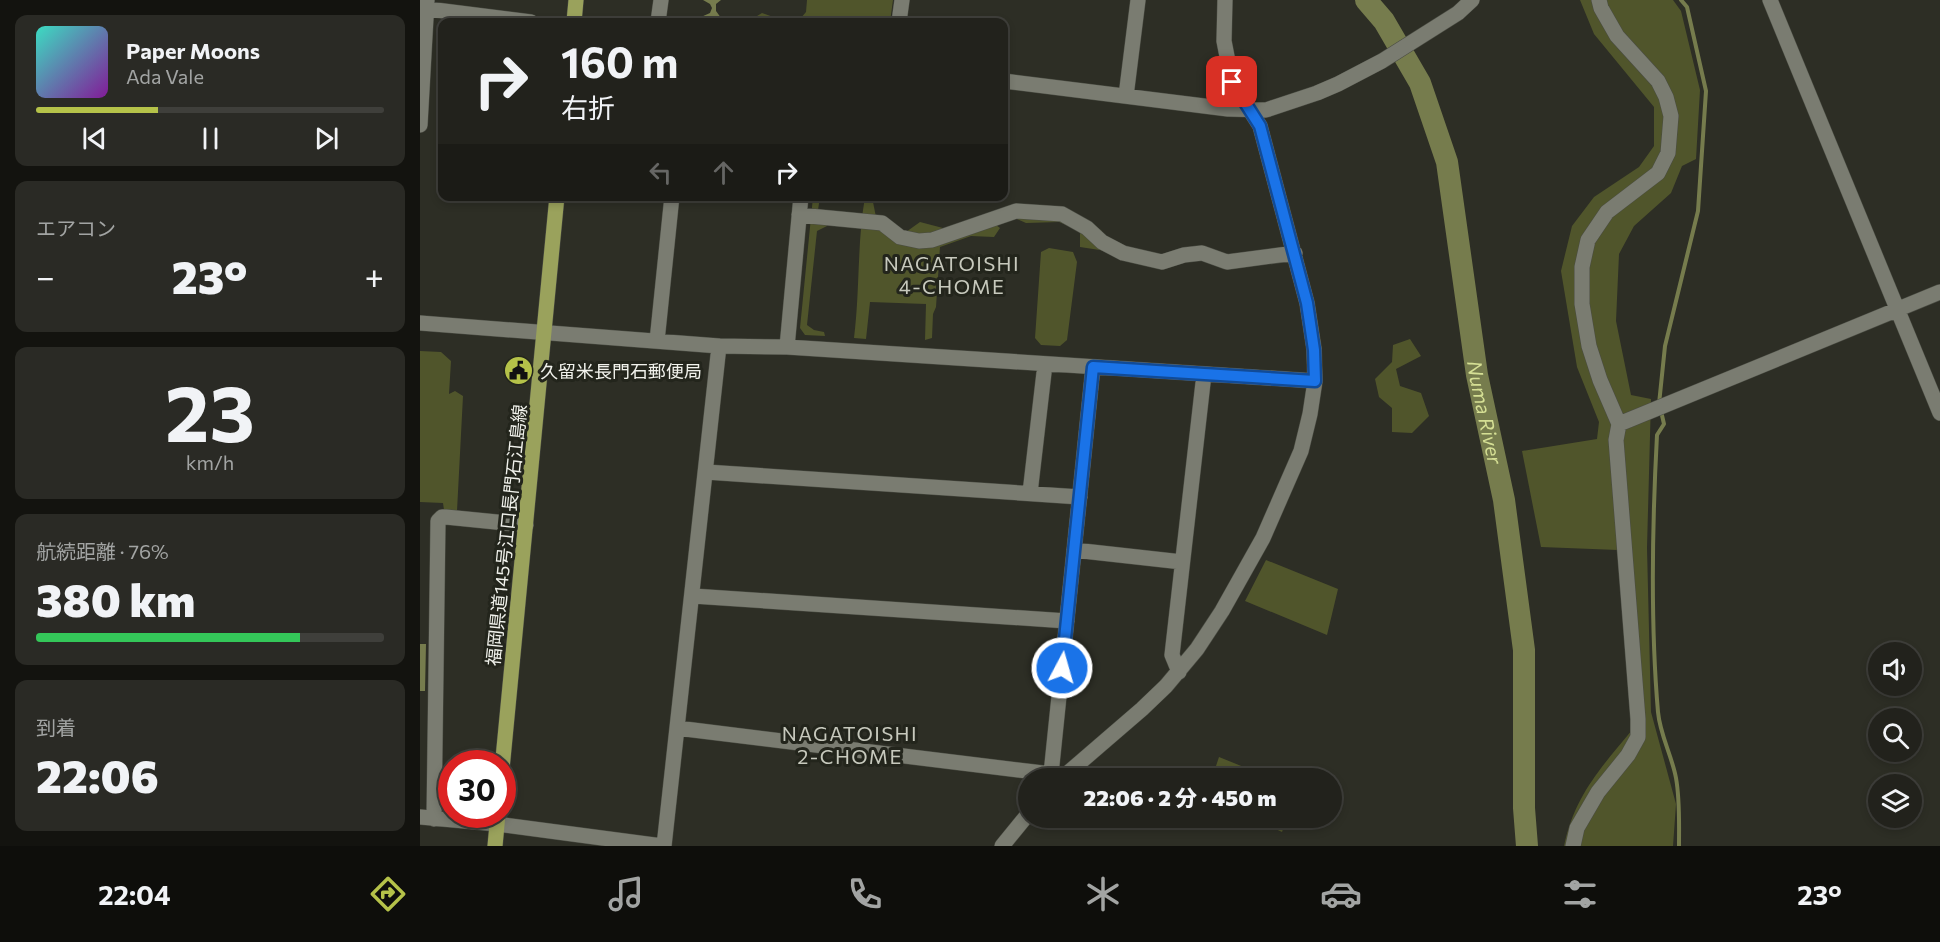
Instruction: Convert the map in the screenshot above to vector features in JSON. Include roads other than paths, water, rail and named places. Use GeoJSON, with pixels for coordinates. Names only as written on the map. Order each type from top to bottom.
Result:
{"type":"FeatureCollection","features":[{"type":"Feature","properties":{"kind":"main road"},"geometry":{"type":"LineString","coordinates":[[574,18],[576,0]]}},
{"type":"Feature","properties":{"kind":"main road","name":"福岡県道145号江口長門石江島線"},"geometry":{"type":"LineString","coordinates":[[504,750],[557,201]]}},
{"type":"Feature","properties":{"kind":"main road"},"geometry":{"type":"LineString","coordinates":[[495,846],[497,828]]}},
{"type":"Feature","properties":{"kind":"street"},"geometry":{"type":"LineString","coordinates":[[659,18],[661,0]]}},
{"type":"Feature","properties":{"kind":"street"},"geometry":{"type":"LineString","coordinates":[[900,18],[902,0]]}},
{"type":"Feature","properties":{"kind":"street"},"geometry":{"type":"LineString","coordinates":[[1126,96],[1138,0]]}},
{"type":"Feature","properties":{"kind":"street"},"geometry":{"type":"LineString","coordinates":[[1067,768],[1142,709],[1179,672],[1197,649],[1222,611],[1263,538],[1301,451],[1310,414],[1315,381],[1314,350],[1307,303],[1260,126],[1232,82],[1224,41],[1225,0]]}},
{"type":"Feature","properties":{"kind":"street"},"geometry":{"type":"LineString","coordinates":[[1008,81],[1228,109],[1266,110],[1317,93],[1382,61],[1458,13],[1472,0]]}},
{"type":"Feature","properties":{"kind":"street"},"geometry":{"type":"LineString","coordinates":[[1573,846],[1578,828],[1598,792],[1628,755],[1638,737],[1629,589],[1616,440],[1619,424],[1600,380],[1589,346],[1582,304],[1582,267],[1588,240],[1607,212],[1658,173],[1668,153],[1671,116],[1666,97],[1658,81],[1617,36],[1599,0]]}},
{"type":"Feature","properties":{"kind":"street"},"geometry":{"type":"LineString","coordinates":[[1770,0],[1940,413]]}},
{"type":"Feature","properties":{"kind":"street"},"geometry":{"type":"LineString","coordinates":[[420,125],[425,6],[504,18]]}},
{"type":"Feature","properties":{"kind":"street"},"geometry":{"type":"LineString","coordinates":[[657,341],[671,201]]}},
{"type":"Feature","properties":{"kind":"street"},"geometry":{"type":"LineString","coordinates":[[787,347],[800,201]]}},
{"type":"Feature","properties":{"kind":"street"},"geometry":{"type":"LineString","coordinates":[[799,215],[882,223],[900,237],[919,241],[932,240],[1016,211],[1062,214],[1087,228],[1102,242],[1123,253],[1162,262],[1184,255],[1202,254],[1227,262],[1295,253]]}},
{"type":"Feature","properties":{"kind":"street"},"geometry":{"type":"LineString","coordinates":[[1619,424],[1940,292]]}},
{"type":"Feature","properties":{"kind":"street"},"geometry":{"type":"LineString","coordinates":[[420,323],[719,346],[787,347],[1315,381]]}},
{"type":"Feature","properties":{"kind":"street"},"geometry":{"type":"LineString","coordinates":[[516,822],[663,846],[693,596],[719,346]]}},
{"type":"Feature","properties":{"kind":"street"},"geometry":{"type":"LineString","coordinates":[[1029,494],[1045,364]]}},
{"type":"Feature","properties":{"kind":"street"},"geometry":{"type":"LineString","coordinates":[[1056,768],[1067,621],[1093,367]]}},
{"type":"Feature","properties":{"kind":"street"},"geometry":{"type":"LineString","coordinates":[[1179,672],[1172,655],[1204,374]]}},
{"type":"Feature","properties":{"kind":"street"},"geometry":{"type":"LineString","coordinates":[[706,472],[1080,497]]}},
{"type":"Feature","properties":{"kind":"street"},"geometry":{"type":"LineString","coordinates":[[427,818],[438,521],[446,517],[526,525]]}},
{"type":"Feature","properties":{"kind":"street"},"geometry":{"type":"LineString","coordinates":[[1074,550],[1182,562]]}},
{"type":"Feature","properties":{"kind":"street"},"geometry":{"type":"LineString","coordinates":[[693,596],[1067,621]]}},
{"type":"Feature","properties":{"kind":"street"},"geometry":{"type":"LineString","coordinates":[[677,728],[1018,772]]}},
{"type":"Feature","properties":{"kind":"street"},"geometry":{"type":"LineString","coordinates":[[1002,846],[1018,826]]}},
{"type":"Feature","properties":{"kind":"waterway","name":"Numa River"},"geometry":{"type":"LineString","coordinates":[[1366,0],[1384,21],[1420,83],[1447,162],[1477,375],[1504,500],[1524,650],[1524,808],[1527,846]]}},
{"type":"Feature","properties":{"kind":"waterway"},"geometry":{"type":"LineString","coordinates":[[1659,404],[1665,346],[1698,211],[1706,91],[1687,7],[1681,0]]}},
{"type":"Feature","properties":{"kind":"waterway"},"geometry":{"type":"LineString","coordinates":[[1661,411],[1664,424],[1657,435],[1654,504],[1655,677],[1659,721],[1677,786],[1679,846]]}},
{"type":"Feature","properties":{"kind":"place","name":"久留米長門石郵便局"},"geometry":{"type":"Point","coordinates":[519,371]}},
{"type":"Feature","properties":{"kind":"district","name":"NAGATOISHI 4-CHOME"},"geometry":{"type":"Point","coordinates":[952,274]}},
{"type":"Feature","properties":{"kind":"district","name":"NAGATOISHI 2-CHOME"},"geometry":{"type":"Point","coordinates":[850,744]}}]}
